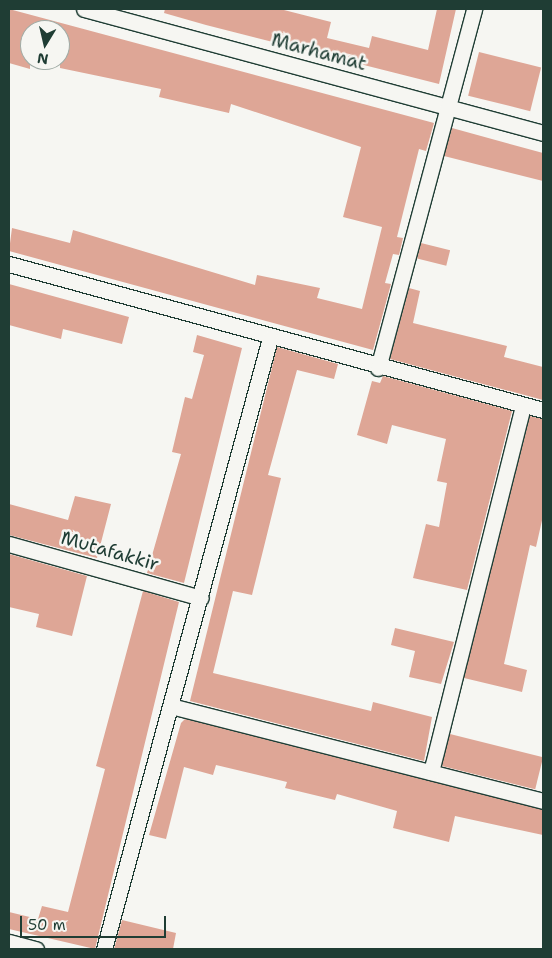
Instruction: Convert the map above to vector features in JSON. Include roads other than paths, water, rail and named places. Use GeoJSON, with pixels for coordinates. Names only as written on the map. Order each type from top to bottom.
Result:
{"type":"FeatureCollection","features":[{"type":"Feature","properties":{"kind":"street","name":"Marhamat"},"geometry":{"type":"LineString","coordinates":[[84,9],[543,133]]}},
{"type":"Feature","properties":{"kind":"street"},"geometry":{"type":"LineString","coordinates":[[378,368],[451,109],[474,9]]}},
{"type":"Feature","properties":{"kind":"street"},"geometry":{"type":"LineString","coordinates":[[9,264],[378,368],[543,410]]}},
{"type":"Feature","properties":{"kind":"street"},"geometry":{"type":"LineString","coordinates":[[104,949],[201,598],[270,338]]}},
{"type":"Feature","properties":{"kind":"street"},"geometry":{"type":"LineString","coordinates":[[431,772],[523,405]]}},
{"type":"Feature","properties":{"kind":"street","name":"Mutafakkir"},"geometry":{"type":"LineString","coordinates":[[9,544],[201,598]]}},
{"type":"Feature","properties":{"kind":"street"},"geometry":{"type":"LineString","coordinates":[[170,706],[543,801]]}},
{"type":"Feature","properties":{"kind":"street"},"geometry":{"type":"LineString","coordinates":[[9,942],[36,949]]}}]}
